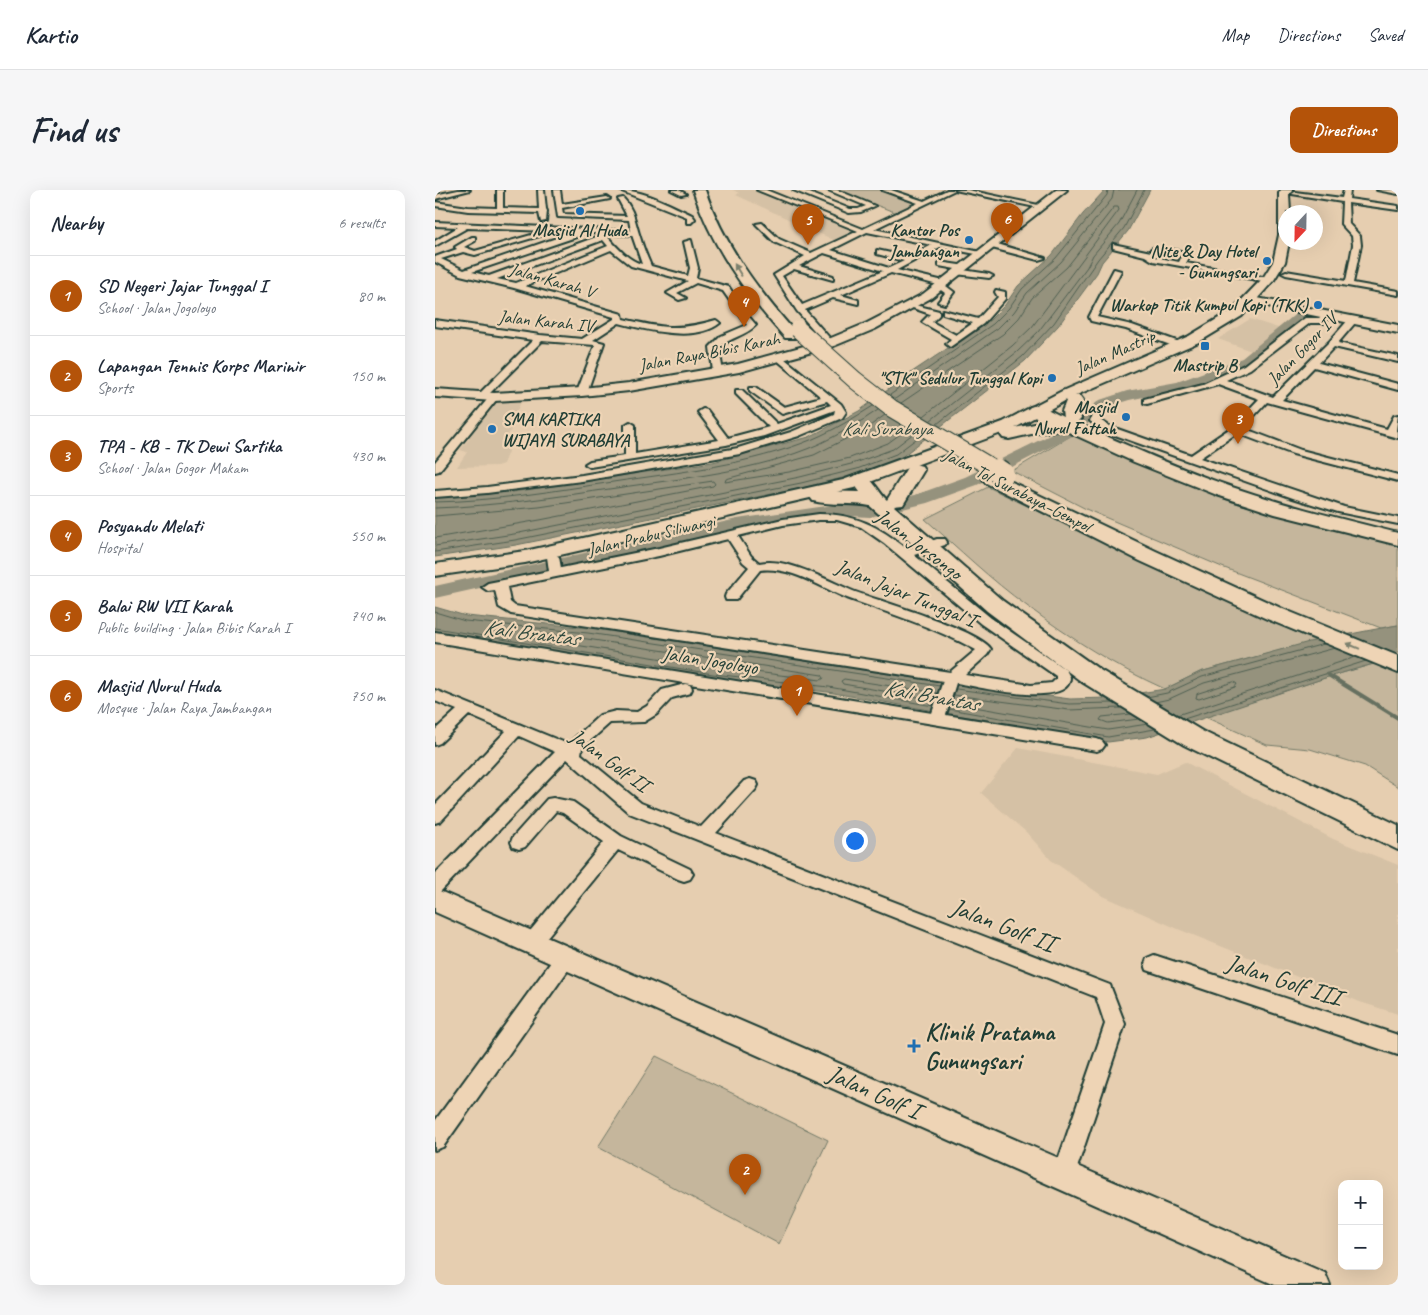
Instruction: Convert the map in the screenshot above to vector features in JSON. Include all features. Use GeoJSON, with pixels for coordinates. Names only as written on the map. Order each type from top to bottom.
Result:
{"type":"FeatureCollection","features":[{"type":"Feature","properties":{"kind":"highway","name":"Jalan Tol Surabaya–Gempol"},"geometry":{"type":"LineString","coordinates":[[699,190],[722,244],[746,284],[794,332],[827,370],[880,410],[934,446],[998,476],[1148,556],[1281,608],[1398,648]]}},
{"type":"Feature","properties":{"kind":"highway","name":"Jalan Tol Surabaya–Gempol"},"geometry":{"type":"LineString","coordinates":[[711,190],[729,232],[794,332]]}},
{"type":"Feature","properties":{"kind":"highway"},"geometry":{"type":"LineString","coordinates":[[1066,419],[1071,411],[1074,400]]}},
{"type":"Feature","properties":{"kind":"highway"},"geometry":{"type":"LineString","coordinates":[[1009,434],[1066,419],[1210,477],[1262,493],[1398,528]]}},
{"type":"Feature","properties":{"kind":"highway"},"geometry":{"type":"LineString","coordinates":[[1149,452],[1224,491],[1282,510],[1398,539]]}},
{"type":"Feature","properties":{"kind":"highway"},"geometry":{"type":"LineString","coordinates":[[820,498],[846,496],[884,497],[905,484],[915,470]]}},
{"type":"Feature","properties":{"kind":"highway"},"geometry":{"type":"LineString","coordinates":[[884,497],[995,606],[1203,735],[1398,838]]}},
{"type":"Feature","properties":{"kind":"highway","name":"Jalan Tol Surabaya–Gempol"},"geometry":{"type":"LineString","coordinates":[[1281,608],[1398,665]]}},
{"type":"Feature","properties":{"kind":"highway"},"geometry":{"type":"LineString","coordinates":[[1203,735],[1398,822]]}},
{"type":"Feature","properties":{"kind":"main road","name":"Jalan Raya Bibis Karah"},"geometry":{"type":"LineString","coordinates":[[435,393],[487,397],[582,392],[665,382],[780,358],[830,342],[871,326],[911,306],[943,285],[1062,190]]}},
{"type":"Feature","properties":{"kind":"main road"},"geometry":{"type":"LineString","coordinates":[[1291,191],[1293,205]]}},
{"type":"Feature","properties":{"kind":"main road","name":"Jalan Mastrip"},"geometry":{"type":"LineString","coordinates":[[884,497],[992,433],[1066,419],[1179,345],[1218,326],[1258,300],[1279,262],[1285,230],[1284,193],[1291,191]]}},
{"type":"Feature","properties":{"kind":"main road","name":"Jalan Mastrip"},"geometry":{"type":"LineString","coordinates":[[1074,400],[1229,329],[1286,273],[1290,250]]}},
{"type":"Feature","properties":{"kind":"main road"},"geometry":{"type":"LineString","coordinates":[[1258,300],[1398,327]]}},
{"type":"Feature","properties":{"kind":"main road"},"geometry":{"type":"LineString","coordinates":[[1328,314],[1352,320],[1398,327]]}},
{"type":"Feature","properties":{"kind":"main road"},"geometry":{"type":"LineString","coordinates":[[915,470],[1009,434]]}},
{"type":"Feature","properties":{"kind":"main road","name":"Jalan Prabu Siliwangi"},"geometry":{"type":"LineString","coordinates":[[435,570],[525,557],[884,497]]}},
{"type":"Feature","properties":{"kind":"main road","name":"Jalan Prabu Siliwangi"},"geometry":{"type":"LineString","coordinates":[[435,578],[554,565],[820,498]]}},
{"type":"Feature","properties":{"kind":"main road","name":"Jalan Golf I"},"geometry":{"type":"LineString","coordinates":[[435,900],[1313,1285]]}},
{"type":"Feature","properties":{"kind":"street"},"geometry":{"type":"LineString","coordinates":[[435,197],[467,190]]}},
{"type":"Feature","properties":{"kind":"street"},"geometry":{"type":"LineString","coordinates":[[500,190],[500,211]]}},
{"type":"Feature","properties":{"kind":"street"},"geometry":{"type":"LineString","coordinates":[[541,190],[544,211],[541,229]]}},
{"type":"Feature","properties":{"kind":"street"},"geometry":{"type":"LineString","coordinates":[[557,190],[560,216],[559,230]]}},
{"type":"Feature","properties":{"kind":"street"},"geometry":{"type":"LineString","coordinates":[[622,190],[638,196],[638,199],[641,201],[699,227]]}},
{"type":"Feature","properties":{"kind":"street"},"geometry":{"type":"LineString","coordinates":[[674,190],[683,194]]}},
{"type":"Feature","properties":{"kind":"street"},"geometry":{"type":"LineString","coordinates":[[760,190],[864,230],[981,253]]}},
{"type":"Feature","properties":{"kind":"street"},"geometry":{"type":"LineString","coordinates":[[797,190],[849,211],[859,211],[886,220]]}},
{"type":"Feature","properties":{"kind":"street"},"geometry":{"type":"LineString","coordinates":[[831,190],[872,206],[859,211]]}},
{"type":"Feature","properties":{"kind":"street"},"geometry":{"type":"LineString","coordinates":[[885,190],[924,203]]}},
{"type":"Feature","properties":{"kind":"street"},"geometry":{"type":"LineString","coordinates":[[830,342],[801,309],[778,276],[780,273],[864,230],[952,190]]}},
{"type":"Feature","properties":{"kind":"street"},"geometry":{"type":"LineString","coordinates":[[959,190],[1040,206]]}},
{"type":"Feature","properties":{"kind":"street"},"geometry":{"type":"LineString","coordinates":[[989,196],[1002,190]]}},
{"type":"Feature","properties":{"kind":"street"},"geometry":{"type":"LineString","coordinates":[[1347,190],[1345,224],[1356,236],[1357,245],[1350,280]]}},
{"type":"Feature","properties":{"kind":"street"},"geometry":{"type":"LineString","coordinates":[[1291,191],[1398,208]]}},
{"type":"Feature","properties":{"kind":"street"},"geometry":{"type":"LineString","coordinates":[[1374,205],[1379,192],[1398,192]]}},
{"type":"Feature","properties":{"kind":"street"},"geometry":{"type":"LineString","coordinates":[[559,204],[598,194]]}},
{"type":"Feature","properties":{"kind":"street"},"geometry":{"type":"LineString","coordinates":[[559,204],[607,199]]}},
{"type":"Feature","properties":{"kind":"street"},"geometry":{"type":"LineString","coordinates":[[621,199],[626,204],[632,218],[635,233],[648,268]]}},
{"type":"Feature","properties":{"kind":"street"},"geometry":{"type":"LineString","coordinates":[[435,204],[456,208],[500,211],[544,211]]}},
{"type":"Feature","properties":{"kind":"street"},"geometry":{"type":"LineString","coordinates":[[560,216],[632,218]]}},
{"type":"Feature","properties":{"kind":"street"},"geometry":{"type":"LineString","coordinates":[[435,224],[585,231],[601,234],[635,233]]}},
{"type":"Feature","properties":{"kind":"street"},"geometry":{"type":"LineString","coordinates":[[760,224],[771,238],[791,249],[811,256]]}},
{"type":"Feature","properties":{"kind":"street"},"geometry":{"type":"LineString","coordinates":[[435,244],[465,226]]}},
{"type":"Feature","properties":{"kind":"street"},"geometry":{"type":"LineString","coordinates":[[472,238],[459,246],[459,248],[474,253],[559,230]]}},
{"type":"Feature","properties":{"kind":"street"},"geometry":{"type":"LineString","coordinates":[[463,273],[585,231]]}},
{"type":"Feature","properties":{"kind":"street"},"geometry":{"type":"LineString","coordinates":[[601,234],[612,247],[632,263],[726,289],[752,326],[724,337],[714,347],[718,372]]}},
{"type":"Feature","properties":{"kind":"street"},"geometry":{"type":"LineString","coordinates":[[489,279],[601,234]]}},
{"type":"Feature","properties":{"kind":"street"},"geometry":{"type":"LineString","coordinates":[[688,242],[695,268],[694,279]]}},
{"type":"Feature","properties":{"kind":"street"},"geometry":{"type":"LineString","coordinates":[[801,309],[890,271],[938,245]]}},
{"type":"Feature","properties":{"kind":"street"},"geometry":{"type":"LineString","coordinates":[[991,245],[1041,258]]}},
{"type":"Feature","properties":{"kind":"street"},"geometry":{"type":"LineString","coordinates":[[1116,246],[1148,254],[1151,258],[1268,280]]}},
{"type":"Feature","properties":{"kind":"street"},"geometry":{"type":"LineString","coordinates":[[517,286],[612,247]]}},
{"type":"Feature","properties":{"kind":"street"},"geometry":{"type":"LineString","coordinates":[[1155,249],[1187,254],[1182,264]]}},
{"type":"Feature","properties":{"kind":"street"},"geometry":{"type":"LineString","coordinates":[[435,259],[463,250]]}},
{"type":"Feature","properties":{"kind":"street"},"geometry":{"type":"LineString","coordinates":[[824,250],[890,271],[943,285],[950,292],[942,302]]}},
{"type":"Feature","properties":{"kind":"street"},"geometry":{"type":"LineString","coordinates":[[880,252],[911,260]]}},
{"type":"Feature","properties":{"kind":"street","name":"Jalan Karah V"},"geometry":{"type":"LineString","coordinates":[[435,259],[463,273],[517,286],[620,318],[585,341]]}},
{"type":"Feature","properties":{"kind":"street"},"geometry":{"type":"LineString","coordinates":[[942,264],[989,276]]}},
{"type":"Feature","properties":{"kind":"street"},"geometry":{"type":"LineString","coordinates":[[792,266],[830,278]]}},
{"type":"Feature","properties":{"kind":"street"},"geometry":{"type":"LineString","coordinates":[[1117,271],[1093,317],[1094,319],[1129,327],[1179,345]]}},
{"type":"Feature","properties":{"kind":"street"},"geometry":{"type":"LineString","coordinates":[[1286,273],[1398,286]]}},
{"type":"Feature","properties":{"kind":"street"},"geometry":{"type":"LineString","coordinates":[[682,298],[671,293],[694,279]]}},
{"type":"Feature","properties":{"kind":"street"},"geometry":{"type":"LineString","coordinates":[[1350,280],[1398,293]]}},
{"type":"Feature","properties":{"kind":"street"},"geometry":{"type":"LineString","coordinates":[[911,306],[936,313],[926,322],[954,342],[980,322],[1002,297],[1002,294],[999,292]]}},
{"type":"Feature","properties":{"kind":"street"},"geometry":{"type":"LineString","coordinates":[[833,295],[855,302]]}},
{"type":"Feature","properties":{"kind":"street"},"geometry":{"type":"LineString","coordinates":[[946,312],[980,322]]}},
{"type":"Feature","properties":{"kind":"street"},"geometry":{"type":"LineString","coordinates":[[1147,402],[1219,381],[1250,365],[1307,320],[1321,321],[1328,314]]}},
{"type":"Feature","properties":{"kind":"street"},"geometry":{"type":"LineString","coordinates":[[618,320],[672,332],[693,331],[716,323]]}},
{"type":"Feature","properties":{"kind":"street","name":"Jalan Gogor IV"},"geometry":{"type":"LineString","coordinates":[[1192,459],[1236,429],[1313,364],[1333,344],[1352,320]]}},
{"type":"Feature","properties":{"kind":"street","name":"Jalan Karah IV"},"geometry":{"type":"LineString","coordinates":[[435,323],[540,338],[601,344],[582,392]]}},
{"type":"Feature","properties":{"kind":"street"},"geometry":{"type":"LineString","coordinates":[[435,469],[487,397],[540,338]]}},
{"type":"Feature","properties":{"kind":"street"},"geometry":{"type":"LineString","coordinates":[[1333,344],[1398,359]]}},
{"type":"Feature","properties":{"kind":"street"},"geometry":{"type":"LineString","coordinates":[[435,494],[495,489],[591,477],[740,451],[838,416],[841,412],[839,406],[780,358]]}},
{"type":"Feature","properties":{"kind":"street"},"geometry":{"type":"LineString","coordinates":[[1313,364],[1398,387]]}},
{"type":"Feature","properties":{"kind":"street"},"geometry":{"type":"LineString","coordinates":[[1219,381],[1271,399],[1394,434],[1397,418]]}},
{"type":"Feature","properties":{"kind":"street"},"geometry":{"type":"LineString","coordinates":[[753,390],[782,411],[828,398]]}},
{"type":"Feature","properties":{"kind":"street"},"geometry":{"type":"LineString","coordinates":[[739,392],[775,428]]}},
{"type":"Feature","properties":{"kind":"street"},"geometry":{"type":"LineString","coordinates":[[590,464],[726,442],[760,434],[839,406]]}},
{"type":"Feature","properties":{"kind":"street"},"geometry":{"type":"LineString","coordinates":[[703,412],[726,442]]}},
{"type":"Feature","properties":{"kind":"street"},"geometry":{"type":"LineString","coordinates":[[630,425],[630,458]]}},
{"type":"Feature","properties":{"kind":"street"},"geometry":{"type":"LineString","coordinates":[[1236,429],[1297,452],[1398,478]]}},
{"type":"Feature","properties":{"kind":"street"},"geometry":{"type":"LineString","coordinates":[[1149,452],[1192,459],[1342,510],[1398,521]]}},
{"type":"Feature","properties":{"kind":"street","name":"Jalan Jorsongo"},"geometry":{"type":"LineString","coordinates":[[819,517],[838,518],[865,525],[904,554],[986,621],[1061,673],[1063,681],[1056,688],[1031,690],[511,610],[504,604],[495,586],[554,565],[732,536],[783,522],[819,517]]}},
{"type":"Feature","properties":{"kind":"street"},"geometry":{"type":"LineString","coordinates":[[731,597],[756,567],[747,559],[732,536]]}},
{"type":"Feature","properties":{"kind":"street"},"geometry":{"type":"LineString","coordinates":[[904,554],[934,544]]}},
{"type":"Feature","properties":{"kind":"street","name":"Jalan Jajar Tunggal I"},"geometry":{"type":"LineString","coordinates":[[756,567],[787,568],[850,594],[948,629],[982,647],[982,652],[951,679]]}},
{"type":"Feature","properties":{"kind":"street","name":"Jalan Jogoloyo"},"geometry":{"type":"LineString","coordinates":[[440,637],[938,717],[1097,745]]}},
{"type":"Feature","properties":{"kind":"street"},"geometry":{"type":"LineString","coordinates":[[938,717],[951,679]]}},
{"type":"Feature","properties":{"kind":"street"},"geometry":{"type":"LineString","coordinates":[[435,886],[575,745],[605,719],[616,716],[639,718],[651,710],[667,694],[685,689]]}},
{"type":"Feature","properties":{"kind":"street","name":"Jalan Golf II"},"geometry":{"type":"LineString","coordinates":[[437,698],[467,708],[569,753],[635,808],[1103,991],[1115,1024],[1063,1175]]}},
{"type":"Feature","properties":{"kind":"street"},"geometry":{"type":"LineString","coordinates":[[435,740],[467,708]]}},
{"type":"Feature","properties":{"kind":"street"},"geometry":{"type":"LineString","coordinates":[[435,816],[517,729]]}},
{"type":"Feature","properties":{"kind":"street"},"geometry":{"type":"LineString","coordinates":[[704,835],[750,785]]}},
{"type":"Feature","properties":{"kind":"street"},"geometry":{"type":"LineString","coordinates":[[519,842],[553,804],[567,807],[615,841],[684,874]]}},
{"type":"Feature","properties":{"kind":"street"},"geometry":{"type":"LineString","coordinates":[[532,942],[615,841]]}},
{"type":"Feature","properties":{"kind":"street"},"geometry":{"type":"LineString","coordinates":[[435,1139],[566,957]]}},
{"type":"Feature","properties":{"kind":"street","name":"Jalan Golf III"},"geometry":{"type":"LineString","coordinates":[[1154,964],[1398,1045]]}},
{"type":"Feature","properties":{"kind":"shaded area"},"geometry":{"type":"Polygon","coordinates":[[[733,190],[754,190],[856,230],[836,241],[736,195],[739,193],[733,190]]]}},
{"type":"Feature","properties":{"kind":"shaded area"},"geometry":{"type":"Polygon","coordinates":[[[836,190],[888,190],[925,202],[897,213],[836,190]]]}},
{"type":"Feature","properties":{"kind":"shaded area"},"geometry":{"type":"Polygon","coordinates":[[[1250,319],[1281,329],[1254,352],[1218,339],[1250,319]]]}},
{"type":"Feature","properties":{"kind":"shaded area","name":"SMA KARTIKA WIJAYA SURABAYA"},"geometry":{"type":"Polygon","coordinates":[[[522,400],[514,417],[517,418],[506,439],[513,439],[503,464],[497,466],[457,467],[467,452],[460,450],[469,439],[477,419],[492,402],[522,400]]]}},
{"type":"Feature","properties":{"kind":"shaded area"},"geometry":{"type":"Polygon","coordinates":[[[1074,434],[1169,477],[1232,502],[1398,546],[1398,625],[1381,628],[1222,567],[1088,510],[1012,471],[1074,434]]]}},
{"type":"Feature","properties":{"kind":"shaded area"},"geometry":{"type":"Polygon","coordinates":[[[988,487],[1186,583],[1315,641],[1200,672],[1165,689],[1094,651],[1043,618],[1001,586],[925,519],[988,487]]]}},
{"type":"Feature","properties":{"kind":"shaded area"},"geometry":{"type":"Polygon","coordinates":[[[1377,663],[1398,673],[1398,787],[1365,766],[1310,749],[1267,745],[1205,717],[1328,677],[1377,663]]]}},
{"type":"Feature","properties":{"kind":"shaded area"},"geometry":{"type":"Polygon","coordinates":[[[1018,748],[1157,774],[1185,762],[1333,839],[1398,865],[1398,1014],[1360,1002],[1178,929],[1101,895],[1051,860],[1026,832],[981,793],[1018,748]]]}},
{"type":"Feature","properties":{"kind":"shaded area"},"geometry":{"type":"Polygon","coordinates":[[[656,1056],[828,1140],[779,1244],[598,1147],[656,1056]]]}},
{"type":"Feature","properties":{"kind":"water","name":"Kali Surabaya"},"geometry":{"type":"Polygon","coordinates":[[[1105,190],[1150,190],[1128,231],[1102,262],[1097,273],[1058,326],[1025,361],[899,459],[858,474],[802,488],[516,545],[435,557],[435,497],[512,492],[713,462],[809,437],[859,411],[915,370],[990,320],[1005,305],[1018,286],[1052,255],[1083,214],[1105,190]]]}},
{"type":"Feature","properties":{"kind":"water","name":"Kali Brantas"},"geometry":{"type":"Polygon","coordinates":[[[435,607],[466,616],[589,628],[908,677],[1070,699],[1108,698],[1165,689],[1200,672],[1309,642],[1398,625],[1398,661],[1377,663],[1328,677],[1147,737],[1108,742],[828,692],[713,679],[435,633],[435,607]]]}},
{"type":"Feature","properties":{"kind":"waterway"},"geometry":{"type":"LineString","coordinates":[[435,592],[737,525],[833,510],[870,512],[921,499],[971,481],[1066,433],[1105,403],[1127,396],[1182,385],[1247,361],[1303,315]]}},
{"type":"Feature","properties":{"kind":"waterway"},"geometry":{"type":"LineString","coordinates":[[1327,674],[1332,677]]}},
{"type":"Feature","properties":{"kind":"waterway"},"geometry":{"type":"LineString","coordinates":[[1330,676],[1398,718]]}},
{"type":"Feature","properties":{"kind":"place","name":"Masjid Al Huda"},"geometry":{"type":"Point","coordinates":[580,211]}},
{"type":"Feature","properties":{"kind":"place","name":"Kantor Pos Jambangan"},"geometry":{"type":"Point","coordinates":[969,240]}},
{"type":"Feature","properties":{"kind":"place","name":"Masjid Nurul Huda"},"geometry":{"type":"Point","coordinates":[1007,244]}},
{"type":"Feature","properties":{"kind":"place","name":"Balai RW VII Karah"},"geometry":{"type":"Point","coordinates":[808,245]}},
{"type":"Feature","properties":{"kind":"place","name":"Nite & Day Hotel - Gunungsari"},"geometry":{"type":"Point","coordinates":[1267,261]}},
{"type":"Feature","properties":{"kind":"place","name":"Warkop Titik Kumpul Kopi (TKK)"},"geometry":{"type":"Point","coordinates":[1318,305]}},
{"type":"Feature","properties":{"kind":"place","name":"Posyandu Melati"},"geometry":{"type":"Point","coordinates":[744,327]}},
{"type":"Feature","properties":{"kind":"place","name":"Mastrip B"},"geometry":{"type":"Point","coordinates":[1205,346]}},
{"type":"Feature","properties":{"kind":"place","name":"\"STK\" Sedulur Tunggal Kopi"},"geometry":{"type":"Point","coordinates":[1052,378]}},
{"type":"Feature","properties":{"kind":"place","name":"Masjid Nurul Fattah"},"geometry":{"type":"Point","coordinates":[1126,417]}},
{"type":"Feature","properties":{"kind":"place","name":"SMA KARTIKA WIJAYA SURABAYA"},"geometry":{"type":"Point","coordinates":[492,429]}},
{"type":"Feature","properties":{"kind":"place","name":"TPA - KB - TK Dewi Sartika"},"geometry":{"type":"Point","coordinates":[1238,444]}},
{"type":"Feature","properties":{"kind":"place","name":"SD Negeri Jajar Tunggal I"},"geometry":{"type":"Point","coordinates":[797,716]}},
{"type":"Feature","properties":{"kind":"place","name":"Klinik Pratama Gunungsari"},"geometry":{"type":"Point","coordinates":[914,1046]}},
{"type":"Feature","properties":{"kind":"place","name":"Lapangan Tennis Korps Marinir"},"geometry":{"type":"Point","coordinates":[745,1195]}}]}
